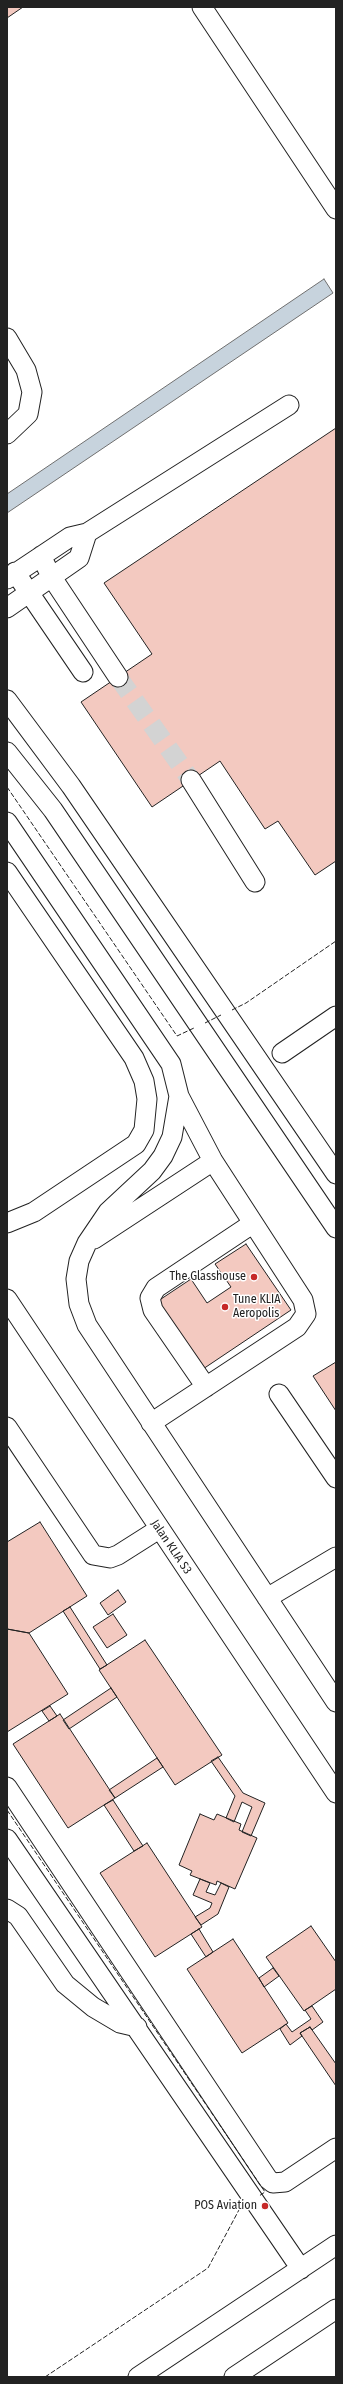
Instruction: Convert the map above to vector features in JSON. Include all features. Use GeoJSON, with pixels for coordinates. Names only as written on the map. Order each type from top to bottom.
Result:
{"type":"FeatureCollection","features":[{"type":"Feature","properties":{"kind":"street"},"geometry":{"type":"LineString","coordinates":[[202,7],[336,208]]}},
{"type":"Feature","properties":{"kind":"street"},"geometry":{"type":"LineString","coordinates":[[7,338],[26,370],[32,392],[28,414],[7,434]]}},
{"type":"Feature","properties":{"kind":"street"},"geometry":{"type":"LineString","coordinates":[[83,672],[27,592],[11,575],[70,537],[88,533],[289,405]]}},
{"type":"Feature","properties":{"kind":"street"},"geometry":{"type":"LineString","coordinates":[[7,608],[27,592],[79,558],[88,533]]}},
{"type":"Feature","properties":{"kind":"street"},"geometry":{"type":"LineString","coordinates":[[41,556],[51,576],[118,677]]}},
{"type":"Feature","properties":{"kind":"street"},"geometry":{"type":"LineString","coordinates":[[7,700],[71,786],[336,1174]]}},
{"type":"Feature","properties":{"kind":"street"},"geometry":{"type":"LineString","coordinates":[[7,752],[53,810],[336,1228]]}},
{"type":"Feature","properties":{"kind":"street"},"geometry":{"type":"LineString","coordinates":[[191,780],[255,882]]}},
{"type":"Feature","properties":{"kind":"street"},"geometry":{"type":"LineString","coordinates":[[7,822],[171,1064],[179,1096],[213,1161],[252,1224],[303,1300],[306,1314],[297,1327],[150,1423]]}},
{"type":"Feature","properties":{"kind":"street"},"geometry":{"type":"LineString","coordinates":[[7,872],[134,1058],[144,1081],[147,1098],[144,1130],[136,1144],[34,1212],[7,1223]]}},
{"type":"Feature","properties":{"kind":"street"},"geometry":{"type":"LineString","coordinates":[[282,1053],[336,1016]]}},
{"type":"Feature","properties":{"kind":"street"},"geometry":{"type":"LineString","coordinates":[[179,1096],[172,1137],[162,1156],[152,1171],[108,1212],[87,1243],[80,1261],[76,1279],[79,1304],[87,1325],[150,1423],[336,1702]]}},
{"type":"Feature","properties":{"kind":"street"},"geometry":{"type":"LineString","coordinates":[[87,1243],[213,1161]]}},
{"type":"Feature","properties":{"kind":"street"},"geometry":{"type":"LineString","coordinates":[[206,1386],[153,1310],[150,1298],[156,1288],[252,1224]]}},
{"type":"Feature","properties":{"kind":"street","name":"Jalan KLIA S3"},"geometry":{"type":"LineString","coordinates":[[9,1304],[336,1793]]}},
{"type":"Feature","properties":{"kind":"street"},"geometry":{"type":"LineString","coordinates":[[279,1394],[336,1478]]}},
{"type":"Feature","properties":{"kind":"street"},"geometry":{"type":"LineString","coordinates":[[7,1427],[93,1555],[110,1558],[118,1556],[159,1529]]}},
{"type":"Feature","properties":{"kind":"street"},"geometry":{"type":"LineString","coordinates":[[267,1598],[336,1556]]}},
{"type":"Feature","properties":{"kind":"street"},"geometry":{"type":"LineString","coordinates":[[7,1787],[268,2179],[272,2183],[285,2182],[336,2148]]}},
{"type":"Feature","properties":{"kind":"street"},"geometry":{"type":"LineString","coordinates":[[7,1839],[137,2027],[301,2269]]}},
{"type":"Feature","properties":{"kind":"street"},"geometry":{"type":"LineString","coordinates":[[7,1909],[18,1916],[65,1984],[100,2011],[120,2023],[137,2027]]}},
{"type":"Feature","properties":{"kind":"street"},"geometry":{"type":"LineString","coordinates":[[138,2377],[336,2245]]}},
{"type":"Feature","properties":{"kind":"street"},"geometry":{"type":"LineString","coordinates":[[234,2377],[336,2309]]}},
{"type":"Feature","properties":{"kind":"shaded area"},"geometry":{"type":"Polygon","coordinates":[[[324,279],[333,293],[7,513],[7,494],[324,279]]]}},
{"type":"Feature","properties":{"kind":"building"},"geometry":{"type":"Polygon","coordinates":[[[7,7],[23,7],[7,18],[7,7]]]}},
{"type":"Feature","properties":{"kind":"building"},"geometry":{"type":"Polygon","coordinates":[[[336,428],[336,861],[315,875],[278,821],[265,829],[220,761],[152,807],[81,702],[152,654],[104,583],[336,428]]]}},
{"type":"Feature","properties":{"kind":"building","name":"Tune KLIA Aeropolis"},"geometry":{"type":"Polygon","coordinates":[[[246,1244],[291,1310],[203,1369],[158,1301],[191,1279],[207,1303],[231,1287],[215,1264],[246,1244]]]}},
{"type":"Feature","properties":{"kind":"building"},"geometry":{"type":"Polygon","coordinates":[[[336,1362],[336,1411],[313,1376],[336,1362]]]}},
{"type":"Feature","properties":{"kind":"building"},"geometry":{"type":"Polygon","coordinates":[[[40,1522],[87,1596],[29,1633],[7,1629],[7,1542],[40,1522]]]}},
{"type":"Feature","properties":{"kind":"building"},"geometry":{"type":"Polygon","coordinates":[[[118,1590],[126,1602],[108,1615],[100,1603],[118,1590]]]}},
{"type":"Feature","properties":{"kind":"building"},"geometry":{"type":"Polygon","coordinates":[[[70,1607],[107,1665],[100,1669],[63,1611],[70,1607]]]}},
{"type":"Feature","properties":{"kind":"building"},"geometry":{"type":"Polygon","coordinates":[[[113,1614],[127,1635],[107,1648],[93,1627],[113,1614]]]}},
{"type":"Feature","properties":{"kind":"building"},"geometry":{"type":"Polygon","coordinates":[[[7,1629],[29,1633],[68,1694],[7,1732],[7,1629]]]}},
{"type":"Feature","properties":{"kind":"building"},"geometry":{"type":"Polygon","coordinates":[[[145,1640],[222,1755],[175,1785],[99,1670],[145,1640]]]}},
{"type":"Feature","properties":{"kind":"building"},"geometry":{"type":"Polygon","coordinates":[[[111,1688],[117,1697],[69,1729],[63,1720],[111,1688]]]}},
{"type":"Feature","properties":{"kind":"building"},"geometry":{"type":"Polygon","coordinates":[[[50,1706],[57,1716],[49,1721],[42,1711],[50,1706]]]}},
{"type":"Feature","properties":{"kind":"building"},"geometry":{"type":"Polygon","coordinates":[[[60,1714],[115,1798],[68,1828],[13,1744],[60,1714]]]}},
{"type":"Feature","properties":{"kind":"building"},"geometry":{"type":"Polygon","coordinates":[[[218,1757],[243,1793],[265,1803],[251,1836],[242,1832],[252,1807],[242,1802],[234,1822],[226,1818],[235,1796],[211,1761],[218,1757]]]}},
{"type":"Feature","properties":{"kind":"building"},"geometry":{"type":"Polygon","coordinates":[[[157,1758],[163,1767],[115,1798],[109,1790],[157,1758]]]}},
{"type":"Feature","properties":{"kind":"building"},"geometry":{"type":"Polygon","coordinates":[[[113,1800],[143,1846],[134,1851],[104,1805],[113,1800]]]}},
{"type":"Feature","properties":{"kind":"building"},"geometry":{"type":"Polygon","coordinates":[[[200,1814],[214,1820],[217,1814],[241,1824],[239,1830],[257,1838],[235,1889],[217,1881],[216,1885],[190,1875],[192,1871],[179,1865],[200,1814]]]}},
{"type":"Feature","properties":{"kind":"building"},"geometry":{"type":"Polygon","coordinates":[[[147,1843],[202,1927],[155,1957],[100,1873],[147,1843]]]}},
{"type":"Feature","properties":{"kind":"building"},"geometry":{"type":"Polygon","coordinates":[[[200,1879],[210,1883],[206,1892],[215,1895],[221,1883],[229,1887],[218,1914],[201,1925],[195,1917],[210,1908],[212,1903],[193,1895],[200,1879]]]}},
{"type":"Feature","properties":{"kind":"building"},"geometry":{"type":"Polygon","coordinates":[[[311,1926],[336,1962],[336,1989],[304,2011],[266,1957],[311,1926]]]}},
{"type":"Feature","properties":{"kind":"building"},"geometry":{"type":"Polygon","coordinates":[[[199,1929],[213,1952],[206,1957],[191,1934],[199,1929]]]}},
{"type":"Feature","properties":{"kind":"building"},"geometry":{"type":"Polygon","coordinates":[[[233,1939],[288,2023],[242,2053],[187,1969],[233,1939]]]}},
{"type":"Feature","properties":{"kind":"building"},"geometry":{"type":"Polygon","coordinates":[[[273,1968],[279,1976],[264,1987],[259,1978],[273,1968]]]}},
{"type":"Feature","properties":{"kind":"building"},"geometry":{"type":"Polygon","coordinates":[[[312,2006],[323,2022],[312,2030],[310,2027],[300,2033],[302,2036],[290,2045],[280,2029],[286,2024],[292,2032],[311,2019],[305,2010],[312,2006]]]}},
{"type":"Feature","properties":{"kind":"building"},"geometry":{"type":"Polygon","coordinates":[[[310,2027],[336,2064],[336,2086],[300,2033],[310,2027]]]}},
{"type":"Feature","properties":{"kind":"tunnel"},"geometry":{"type":"LineString","coordinates":[[118,677],[191,780]]}},
{"type":"Feature","properties":{"kind":"fence"},"geometry":{"type":"LineString","coordinates":[[7,787],[177,1036],[194,1028]]}},
{"type":"Feature","properties":{"kind":"fence"},"geometry":{"type":"LineString","coordinates":[[232,1010],[246,1003],[336,941]]}},
{"type":"Feature","properties":{"kind":"fence"},"geometry":{"type":"LineString","coordinates":[[205,1023],[221,1015]]}},
{"type":"Feature","properties":{"kind":"fence"},"geometry":{"type":"LineString","coordinates":[[7,1810],[265,2192],[259,2196]]}},
{"type":"Feature","properties":{"kind":"fence"},"geometry":{"type":"LineString","coordinates":[[45,2377],[208,2268],[240,2208],[249,2203]]}},
{"type":"Feature","properties":{"kind":"place","name":"The Glasshouse"},"geometry":{"type":"Point","coordinates":[254,1277]}},
{"type":"Feature","properties":{"kind":"place","name":"Tune KLIA Aeropolis"},"geometry":{"type":"Point","coordinates":[225,1307]}},
{"type":"Feature","properties":{"kind":"place","name":"POS Aviation"},"geometry":{"type":"Point","coordinates":[265,2206]}}]}
